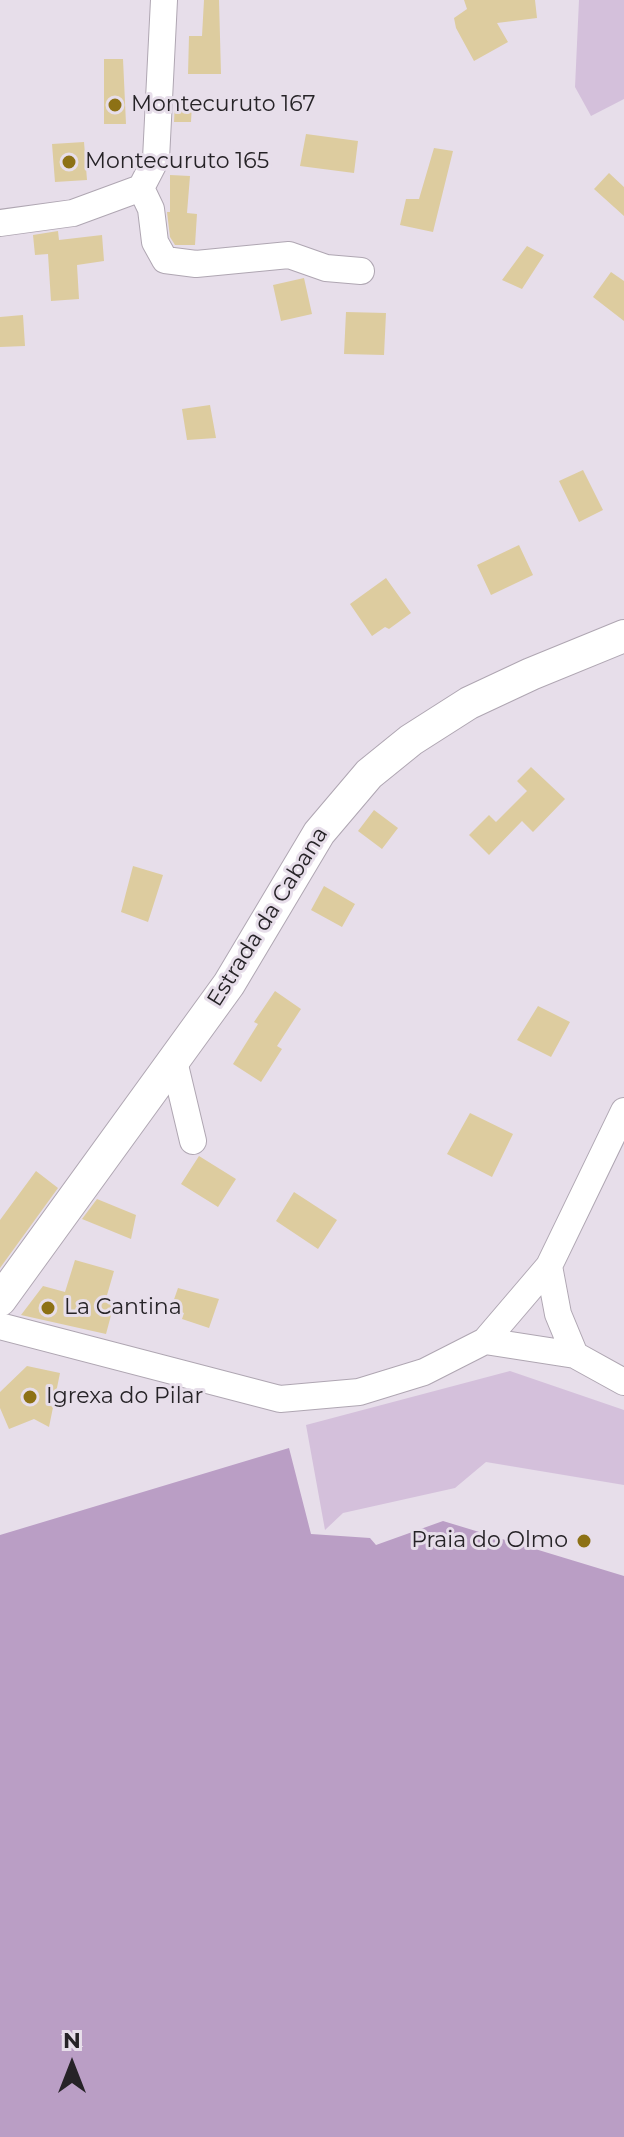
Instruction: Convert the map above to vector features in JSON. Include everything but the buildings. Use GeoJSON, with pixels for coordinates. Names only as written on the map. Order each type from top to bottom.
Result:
{"type":"FeatureCollection","features":[{"type":"Feature","properties":{"kind":"main road","name":"Estrada da Cabana"},"geometry":{"type":"LineString","coordinates":[[0,1300],[253,948],[319,833],[369,774],[411,740],[469,703],[624,636]]}},
{"type":"Feature","properties":{"kind":"street"},"geometry":{"type":"LineString","coordinates":[[0,223],[73,213],[141,188],[156,159],[164,0]]}},
{"type":"Feature","properties":{"kind":"street"},"geometry":{"type":"LineString","coordinates":[[141,188],[151,209],[155,242],[165,260],[196,264],[289,255],[326,268],[361,271]]}},
{"type":"Feature","properties":{"kind":"street"},"geometry":{"type":"LineString","coordinates":[[174,1061],[193,1141]]}},
{"type":"Feature","properties":{"kind":"street"},"geometry":{"type":"LineString","coordinates":[[0,1326],[280,1399],[359,1392],[424,1372],[485,1341],[549,1266],[624,1111]]}},
{"type":"Feature","properties":{"kind":"street"},"geometry":{"type":"LineString","coordinates":[[549,1266],[558,1314],[575,1355]]}},
{"type":"Feature","properties":{"kind":"street"},"geometry":{"type":"LineString","coordinates":[[485,1341],[575,1355],[624,1382]]}},
{"type":"Feature","properties":{"kind":"shaded area"},"geometry":{"type":"Polygon","coordinates":[[[579,0],[624,0],[624,99],[591,116],[575,87],[579,0]]]}},
{"type":"Feature","properties":{"kind":"shaded area"},"geometry":{"type":"Polygon","coordinates":[[[510,1371],[624,1410],[624,1485],[486,1462],[455,1488],[343,1513],[325,1530],[306,1425],[510,1371]]]}},
{"type":"Feature","properties":{"kind":"shaded area"},"geometry":{"type":"Polygon","coordinates":[[[289,1448],[311,1534],[370,1538],[376,1545],[443,1521],[624,1576],[624,2137],[0,2137],[0,1535],[289,1448]]]}},
{"type":"Feature","properties":{"kind":"place","name":"Montecuruto 167"},"geometry":{"type":"Point","coordinates":[115,105]}},
{"type":"Feature","properties":{"kind":"place","name":"Montecuruto 165"},"geometry":{"type":"Point","coordinates":[69,162]}},
{"type":"Feature","properties":{"kind":"place","name":"La Cantina"},"geometry":{"type":"Point","coordinates":[48,1308]}},
{"type":"Feature","properties":{"kind":"place","name":"Igrexa do Pilar"},"geometry":{"type":"Point","coordinates":[30,1397]}},
{"type":"Feature","properties":{"kind":"place","name":"Praia do Olmo"},"geometry":{"type":"Point","coordinates":[584,1541]}}]}
